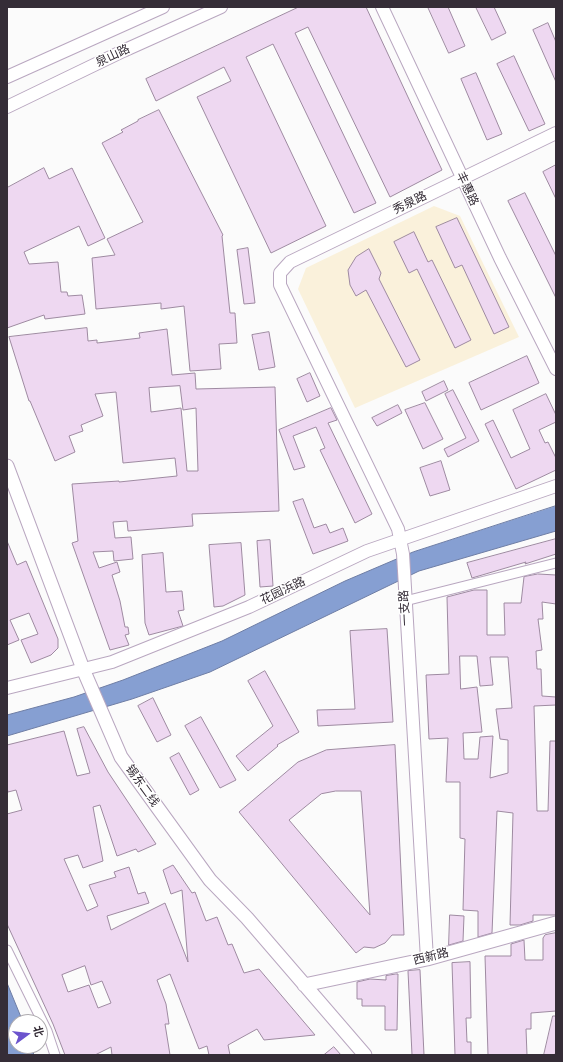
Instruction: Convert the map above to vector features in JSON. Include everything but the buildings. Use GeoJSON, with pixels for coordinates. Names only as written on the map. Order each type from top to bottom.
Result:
{"type":"FeatureCollection","features":[{"type":"Feature","properties":{"kind":"main road","name":"锡东二线"},"geometry":{"type":"LineString","coordinates":[[7,466],[83,669],[92,685],[122,757],[210,880],[246,918],[365,1055]]}},
{"type":"Feature","properties":{"kind":"main road","name":"西新路"},"geometry":{"type":"LineString","coordinates":[[304,985],[427,959],[556,923]]}},
{"type":"Feature","properties":{"kind":"street"},"geometry":{"type":"LineString","coordinates":[[7,77],[163,7]]}},
{"type":"Feature","properties":{"kind":"street","name":"泉山路"},"geometry":{"type":"LineString","coordinates":[[7,106],[123,51],[221,7]]}},
{"type":"Feature","properties":{"kind":"street","name":"丰惠路"},"geometry":{"type":"LineString","coordinates":[[382,7],[500,258],[556,369]]}},
{"type":"Feature","properties":{"kind":"street","name":"秀泉路"},"geometry":{"type":"LineString","coordinates":[[280,285],[280,273],[290,262],[462,177],[556,133]]}},
{"type":"Feature","properties":{"kind":"street","name":"一支路"},"geometry":{"type":"LineString","coordinates":[[280,285],[398,529],[402,554],[427,959]]}},
{"type":"Feature","properties":{"kind":"street","name":"花园浜路"},"geometry":{"type":"LineString","coordinates":[[7,688],[112,662],[249,607],[367,552],[556,486]]}},
{"type":"Feature","properties":{"kind":"street"},"geometry":{"type":"LineString","coordinates":[[404,596],[556,563]]}},
{"type":"Feature","properties":{"kind":"street"},"geometry":{"type":"LineString","coordinates":[[7,950],[47,1031],[55,1055]]}},
{"type":"Feature","properties":{"kind":"shaded area"},"geometry":{"type":"Polygon","coordinates":[[[434,206],[460,216],[519,337],[355,408],[298,289],[306,268],[434,206]]]}},
{"type":"Feature","properties":{"kind":"water"},"geometry":{"type":"Polygon","coordinates":[[[556,506],[556,531],[419,571],[210,672],[132,699],[7,736],[7,715],[74,697],[123,680],[222,641],[345,581],[413,552],[556,506]]]}},
{"type":"Feature","properties":{"kind":"water"},"geometry":{"type":"Polygon","coordinates":[[[7,983],[20,1014],[8,1014],[8,1054],[34,1055],[8,1055],[7,983]]]}}]}
